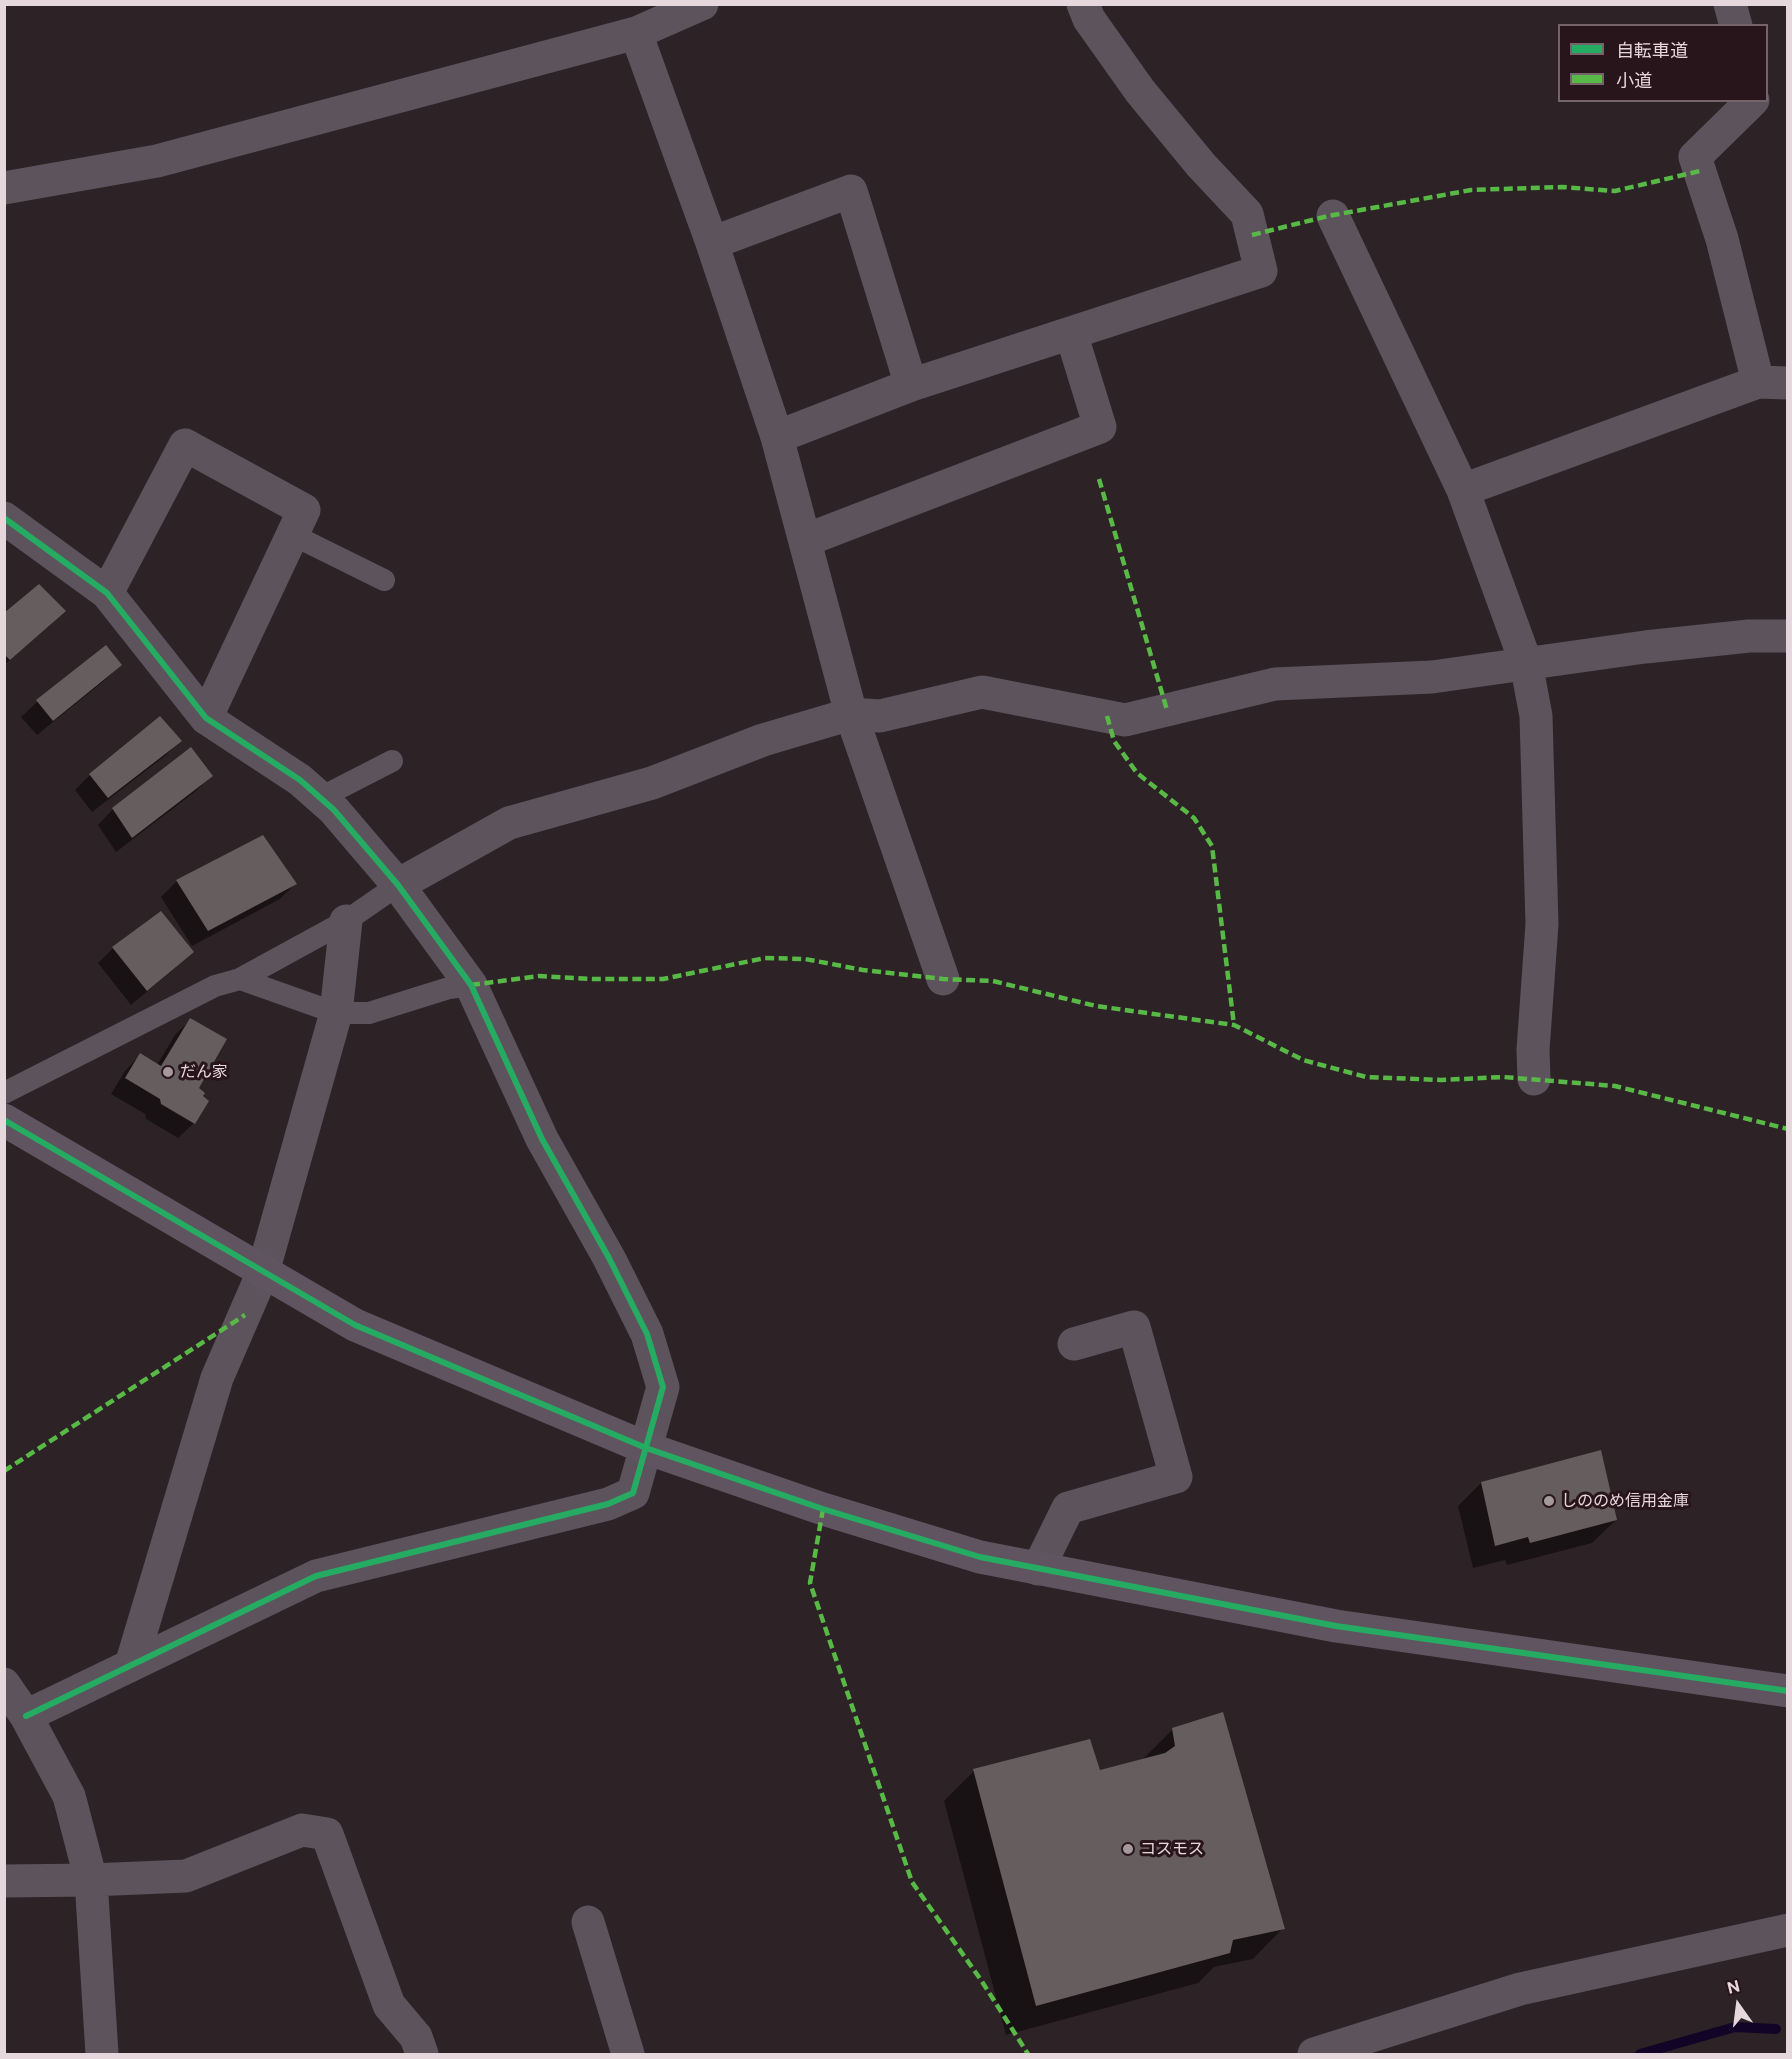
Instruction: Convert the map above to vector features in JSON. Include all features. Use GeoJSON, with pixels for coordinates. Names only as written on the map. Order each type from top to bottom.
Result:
{"type":"FeatureCollection","features":[{"type":"Feature","properties":{"kind":"street"},"geometry":{"type":"LineString","coordinates":[[4,188],[158,161],[702,4]]}},
{"type":"Feature","properties":{"kind":"street"},"geometry":{"type":"LineString","coordinates":[[777,437],[911,385],[1261,271],[1247,214],[1201,165],[1140,91],[1089,19],[1083,4]]}},
{"type":"Feature","properties":{"kind":"street"},"geometry":{"type":"LineString","coordinates":[[1730,4],[1735,24]]}},
{"type":"Feature","properties":{"kind":"street"},"geometry":{"type":"LineString","coordinates":[[650,19],[712,243],[777,437],[851,714],[943,979]]}},
{"type":"Feature","properties":{"kind":"street"},"geometry":{"type":"LineString","coordinates":[[1463,490],[1773,383],[1695,157],[1751,102]]}},
{"type":"Feature","properties":{"kind":"street"},"geometry":{"type":"LineString","coordinates":[[712,243],[851,191],[911,385]]}},
{"type":"Feature","properties":{"kind":"street"},"geometry":{"type":"LineString","coordinates":[[1333,216],[1463,490],[1526,663],[1536,716],[1542,924],[1533,1050],[1534,1079]]}},
{"type":"Feature","properties":{"kind":"street"},"geometry":{"type":"LineString","coordinates":[[806,540],[1100,427],[1071,333]]}},
{"type":"Feature","properties":{"kind":"street"},"geometry":{"type":"LineString","coordinates":[[107,593],[186,445],[304,510],[206,718]]}},
{"type":"Feature","properties":{"kind":"street"},"geometry":{"type":"LineString","coordinates":[[4,518],[107,593],[206,718],[300,780],[334,810],[398,885],[471,985],[542,1139],[609,1258],[647,1334],[663,1387],[633,1493],[608,1504],[316,1576],[26,1716]]}},
{"type":"Feature","properties":{"kind":"street"},"geometry":{"type":"LineString","coordinates":[[398,885],[509,822],[652,783],[763,740],[851,714],[880,716],[982,692],[1125,720],[1275,684],[1432,677],[1725,638],[1788,636]]}},
{"type":"Feature","properties":{"kind":"street"},"geometry":{"type":"LineString","coordinates":[[131,1665],[217,1378],[263,1272],[336,1013],[346,921]]}},
{"type":"Feature","properties":{"kind":"street"},"geometry":{"type":"LineString","coordinates":[[4,1120],[355,1325],[646,1448],[823,1509],[980,1557],[1335,1626],[1788,1691]]}},
{"type":"Feature","properties":{"kind":"street"},"geometry":{"type":"LineString","coordinates":[[1038,1569],[1068,1508],[1176,1477],[1134,1327],[1074,1344]]}},
{"type":"Feature","properties":{"kind":"street"},"geometry":{"type":"LineString","coordinates":[[4,1684],[26,1716],[69,1796],[91,1880],[102,2055]]}},
{"type":"Feature","properties":{"kind":"street"},"geometry":{"type":"LineString","coordinates":[[4,1881],[186,1876],[302,1830],[327,1834],[389,2006],[416,2037],[422,2055]]}},
{"type":"Feature","properties":{"kind":"street"},"geometry":{"type":"LineString","coordinates":[[588,1922],[628,2055]]}},
{"type":"Feature","properties":{"kind":"street"},"geometry":{"type":"LineString","coordinates":[[1314,2055],[1520,1989],[1788,1930]]}},
{"type":"Feature","properties":{"kind":"lane"},"geometry":{"type":"LineString","coordinates":[[293,535],[384,580]]}},
{"type":"Feature","properties":{"kind":"lane"},"geometry":{"type":"LineString","coordinates":[[320,798],[392,761]]}},
{"type":"Feature","properties":{"kind":"lane"},"geometry":{"type":"LineString","coordinates":[[4,1093],[215,986],[240,979],[346,921],[398,885]]}},
{"type":"Feature","properties":{"kind":"lane"},"geometry":{"type":"LineString","coordinates":[[240,979],[336,1013],[369,1013],[449,988],[471,985]]}},
{"type":"Feature","properties":{"kind":"building"},"geometry":{"type":"Polygon","coordinates":[[[39,584],[66,611],[10,660],[4,654],[4,613],[39,584]]]}},
{"type":"Feature","properties":{"kind":"building"},"geometry":{"type":"Polygon","coordinates":[[[106,645],[122,665],[53,721],[36,700],[106,645]]]}},
{"type":"Feature","properties":{"kind":"building"},"geometry":{"type":"Polygon","coordinates":[[[160,716],[182,741],[108,798],[89,774],[160,716]]]}},
{"type":"Feature","properties":{"kind":"building"},"geometry":{"type":"Polygon","coordinates":[[[191,747],[213,776],[132,838],[112,808],[191,747]]]}},
{"type":"Feature","properties":{"kind":"building"},"geometry":{"type":"Polygon","coordinates":[[[263,835],[297,884],[208,931],[176,880],[263,835]]]}},
{"type":"Feature","properties":{"kind":"building"},"geometry":{"type":"Polygon","coordinates":[[[161,911],[194,952],[147,991],[112,947],[161,911]]]}},
{"type":"Feature","properties":{"kind":"building","name":"だん家"},"geometry":{"type":"Polygon","coordinates":[[[190,1018],[227,1039],[199,1088],[209,1101],[195,1124],[161,1104],[160,1099],[125,1078],[140,1053],[161,1066],[190,1018]]]}},
{"type":"Feature","properties":{"kind":"building","name":"しののめ信用金庫"},"geometry":{"type":"Polygon","coordinates":[[[1601,1450],[1617,1520],[1530,1543],[1528,1537],[1495,1546],[1481,1482],[1601,1450]]]}},
{"type":"Feature","properties":{"kind":"building","name":"コスモス"},"geometry":{"type":"Polygon","coordinates":[[[1223,1712],[1285,1929],[1233,1940],[1230,1953],[1036,2006],[973,1769],[1090,1739],[1100,1770],[1165,1753],[1175,1746],[1172,1728],[1223,1712]]]}},
{"type":"Feature","properties":{"kind":"waterway"},"geometry":{"type":"LineString","coordinates":[[1640,2054],[1735,2027],[1776,2029]]}},
{"type":"Feature","properties":{"kind":"marked path"},"geometry":{"type":"LineString","coordinates":[[1252,235],[1328,216],[1471,190],[1562,187],[1615,191],[1700,171]]}},
{"type":"Feature","properties":{"kind":"marked path"},"geometry":{"type":"LineString","coordinates":[[1099,479],[1167,710]]}},
{"type":"Feature","properties":{"kind":"marked path"},"geometry":{"type":"LineString","coordinates":[[1107,716],[1114,741],[1137,773],[1194,818],[1212,846],[1234,1025]]}},
{"type":"Feature","properties":{"kind":"marked path"},"geometry":{"type":"LineString","coordinates":[[471,985],[539,976],[663,979],[765,958],[805,959],[863,970],[943,979],[993,981],[1096,1006],[1234,1025],[1303,1060],[1366,1077],[1441,1080],[1503,1077],[1615,1086],[1788,1129]]}},
{"type":"Feature","properties":{"kind":"marked path"},"geometry":{"type":"LineString","coordinates":[[4,1471],[245,1315]]}},
{"type":"Feature","properties":{"kind":"marked path"},"geometry":{"type":"LineString","coordinates":[[823,1509],[810,1583],[912,1882],[981,1980],[1028,2054]]}},
{"type":"Feature","properties":{"kind":"cycle path"},"geometry":{"type":"LineString","coordinates":[[4,518],[107,593],[206,718],[300,780],[334,810],[398,885],[471,985],[542,1139],[609,1258],[647,1334],[663,1387],[633,1493],[608,1504],[316,1576],[26,1716]]}},
{"type":"Feature","properties":{"kind":"cycle path"},"geometry":{"type":"LineString","coordinates":[[4,1120],[355,1325],[646,1448],[823,1509],[980,1557],[1336,1626],[1788,1691]]}},
{"type":"Feature","properties":{"kind":"place","name":"だん家"},"geometry":{"type":"Point","coordinates":[168,1072]}},
{"type":"Feature","properties":{"kind":"place","name":"しののめ信用金庫"},"geometry":{"type":"Point","coordinates":[1549,1501]}},
{"type":"Feature","properties":{"kind":"place","name":"コスモス"},"geometry":{"type":"Point","coordinates":[1128,1849]}}]}
